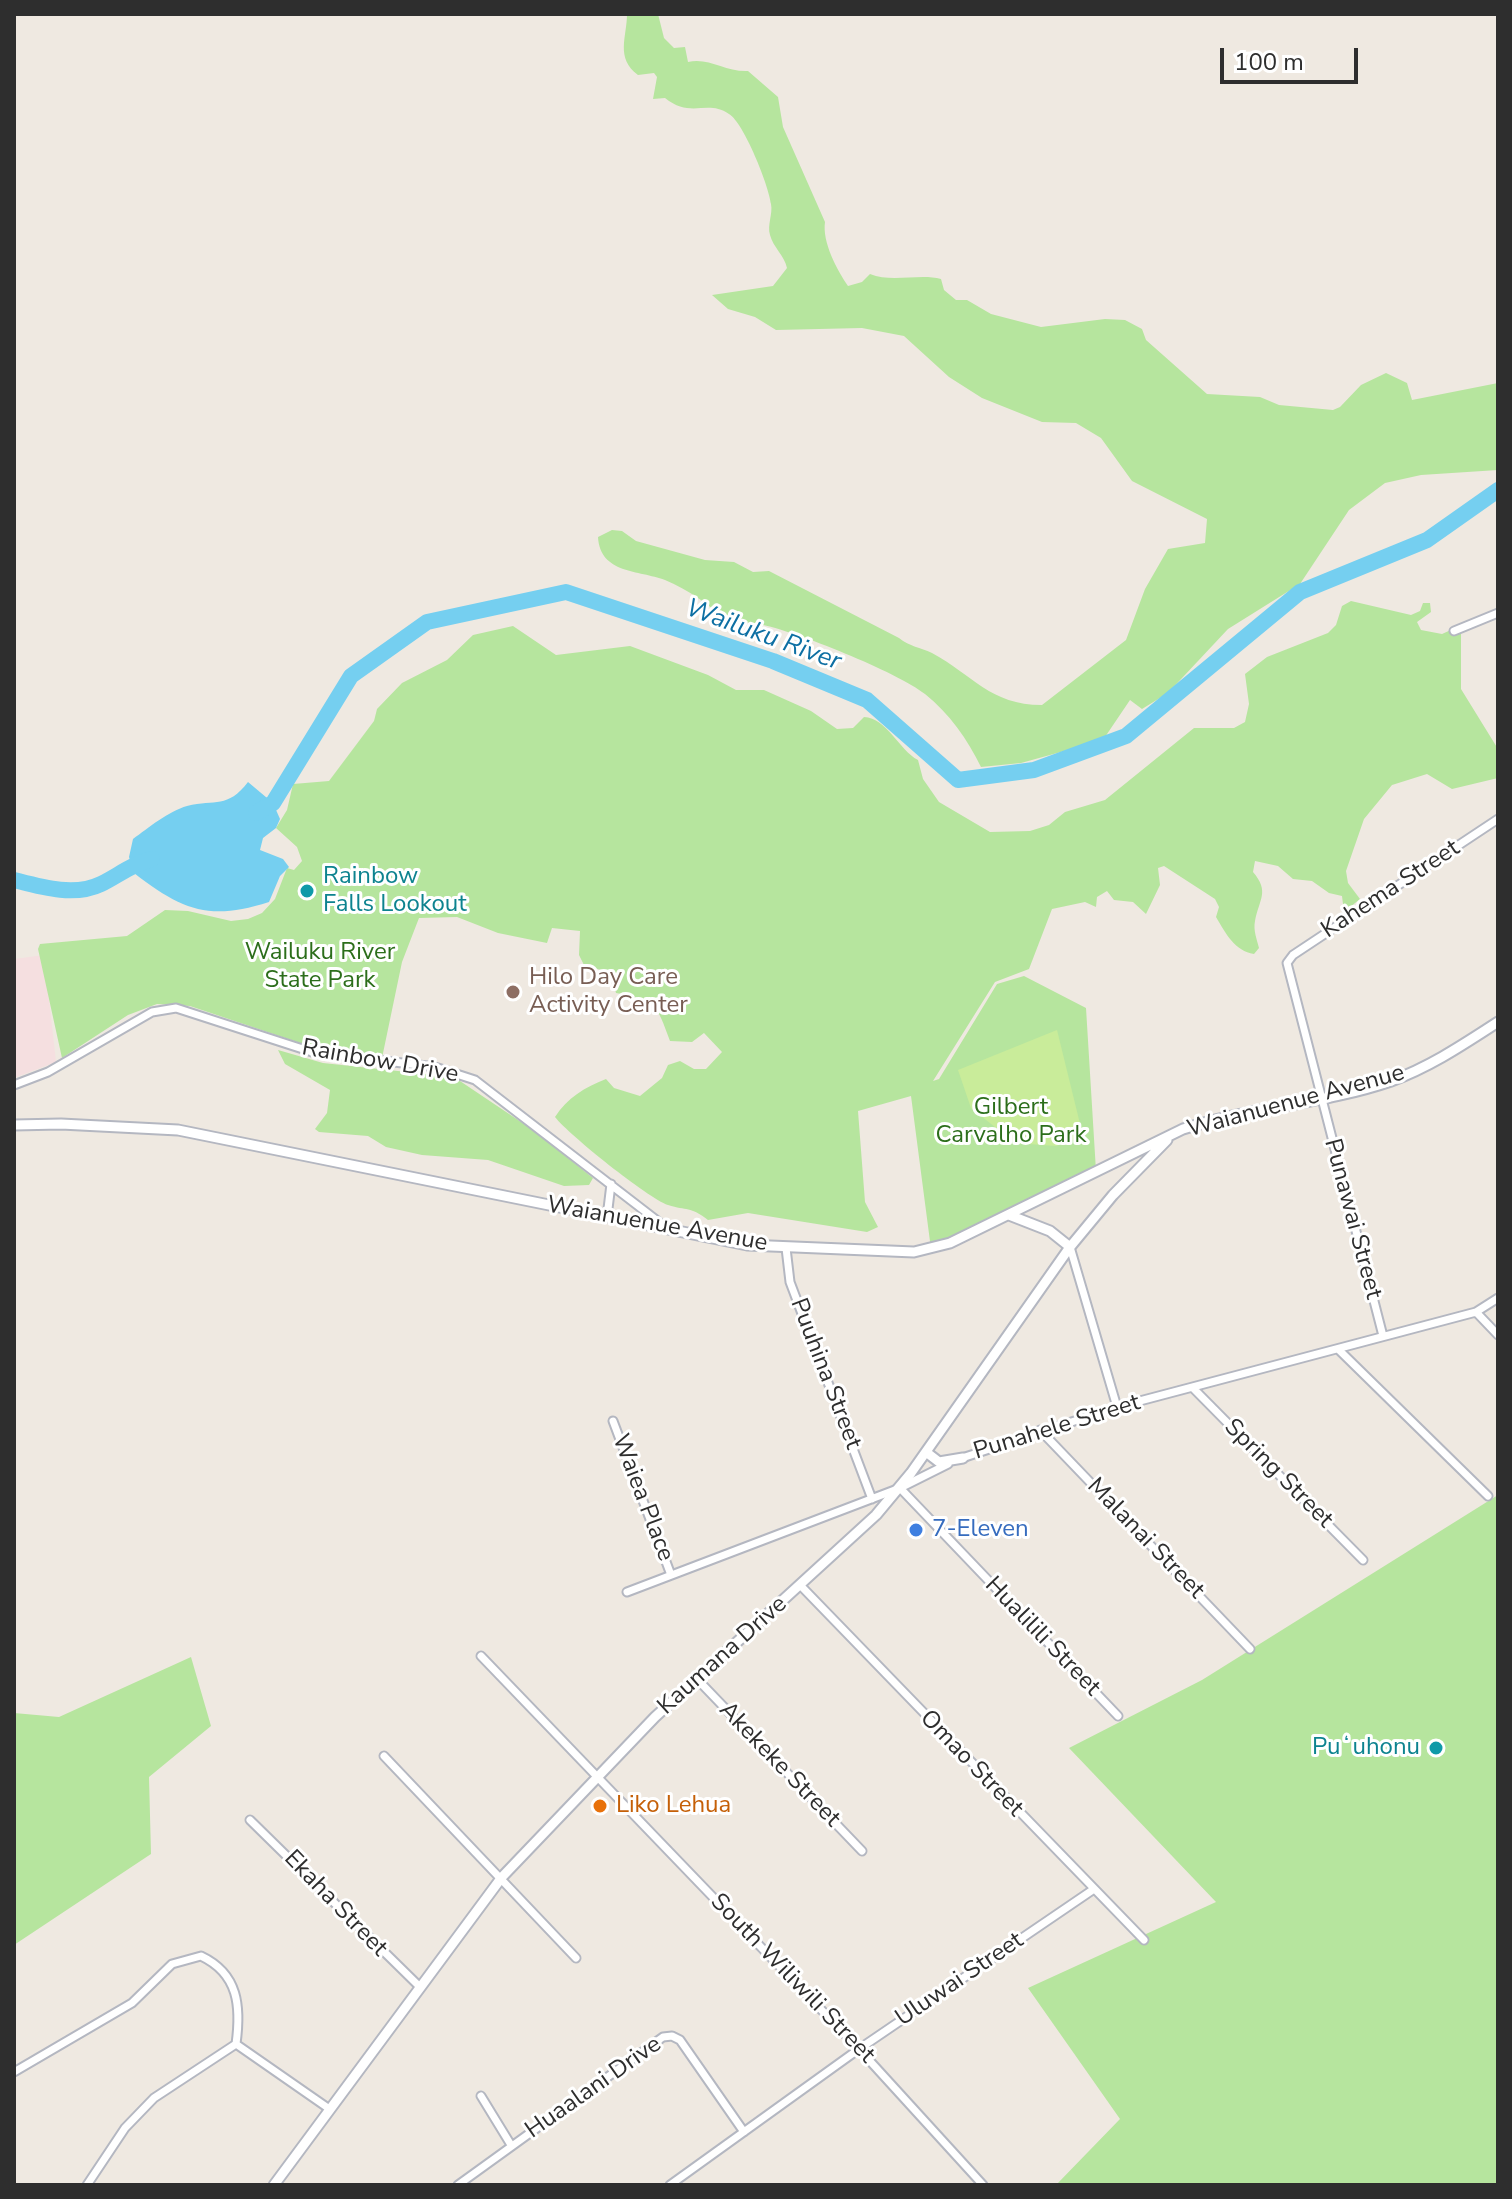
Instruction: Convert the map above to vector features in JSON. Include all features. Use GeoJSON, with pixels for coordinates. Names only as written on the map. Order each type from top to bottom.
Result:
{"type":"FeatureCollection","features":[{"type":"Feature","properties":{"kind":"street"},"geometry":{"type":"LineString","coordinates":[[1454,631],[1498,613]]}},
{"type":"Feature","properties":{"kind":"street","name":"Kahema Street"},"geometry":{"type":"LineString","coordinates":[[1287,963],[1293,955],[1498,819]]}},
{"type":"Feature","properties":{"kind":"street","name":"Punawai Street"},"geometry":{"type":"LineString","coordinates":[[1287,963],[1383,1336]]}},
{"type":"Feature","properties":{"kind":"street","name":"Rainbow Drive"},"geometry":{"type":"LineString","coordinates":[[14,1085],[48,1072],[133,1021],[152,1012],[176,1008],[312,1052],[455,1072],[490,1089],[671,1232]]}},
{"type":"Feature","properties":{"kind":"street","name":"Waianuenue Avenue"},"geometry":{"type":"LineString","coordinates":[[14,1125],[61,1124],[178,1130],[671,1232],[786,1248],[914,1252],[948,1243],[1176,1133],[1223,1116],[1320,1098],[1407,1075],[1446,1056],[1498,1022]]}},
{"type":"Feature","properties":{"kind":"street","name":"Kaumana Drive"},"geometry":{"type":"LineString","coordinates":[[274,2185],[328,2108],[502,1877],[597,1777],[697,1679],[801,1586],[900,1488],[1070,1247],[1155,1148],[1176,1133]]}},
{"type":"Feature","properties":{"kind":"street"},"geometry":{"type":"LineString","coordinates":[[607,1217],[611,1184]]}},
{"type":"Feature","properties":{"kind":"street"},"geometry":{"type":"LineString","coordinates":[[1009,1215],[1042,1226],[1070,1247],[1117,1407]]}},
{"type":"Feature","properties":{"kind":"street","name":"Puuhina Street"},"geometry":{"type":"LineString","coordinates":[[786,1248],[790,1282],[872,1499]]}},
{"type":"Feature","properties":{"kind":"street","name":"Punahele Street"},"geometry":{"type":"LineString","coordinates":[[627,1592],[872,1499],[963,1458],[1040,1430],[1476,1312],[1498,1298]]}},
{"type":"Feature","properties":{"kind":"street"},"geometry":{"type":"LineString","coordinates":[[1476,1312],[1498,1335]]}},
{"type":"Feature","properties":{"kind":"street"},"geometry":{"type":"LineString","coordinates":[[1338,1349],[1488,1496]]}},
{"type":"Feature","properties":{"kind":"street","name":"Spring Street"},"geometry":{"type":"LineString","coordinates":[[1193,1388],[1363,1560]]}},
{"type":"Feature","properties":{"kind":"street","name":"Waiea Place"},"geometry":{"type":"LineString","coordinates":[[613,1421],[671,1575]]}},
{"type":"Feature","properties":{"kind":"street","name":"Malanai Street"},"geometry":{"type":"LineString","coordinates":[[1040,1430],[1250,1649]]}},
{"type":"Feature","properties":{"kind":"street"},"geometry":{"type":"LineString","coordinates":[[926,1452],[939,1462],[963,1458]]}},
{"type":"Feature","properties":{"kind":"street","name":"Hualilili Street"},"geometry":{"type":"LineString","coordinates":[[900,1488],[1118,1716]]}},
{"type":"Feature","properties":{"kind":"street","name":"Omao Street"},"geometry":{"type":"LineString","coordinates":[[801,1586],[1144,1940]]}},
{"type":"Feature","properties":{"kind":"street","name":"South Wiliwili Street"},"geometry":{"type":"LineString","coordinates":[[481,1656],[859,2049],[983,2185]]}},
{"type":"Feature","properties":{"kind":"street","name":"Akekeke Street"},"geometry":{"type":"LineString","coordinates":[[697,1679],[862,1851]]}},
{"type":"Feature","properties":{"kind":"street"},"geometry":{"type":"LineString","coordinates":[[384,1756],[576,1958]]}},
{"type":"Feature","properties":{"kind":"street","name":"Ekaha Street"},"geometry":{"type":"LineString","coordinates":[[250,1820],[420,1987]]}},
{"type":"Feature","properties":{"kind":"street","name":"Uluwai Street"},"geometry":{"type":"LineString","coordinates":[[670,2185],[859,2049],[1094,1889]]}},
{"type":"Feature","properties":{"kind":"street"},"geometry":{"type":"LineString","coordinates":[[14,2072],[132,2003],[172,1964],[185,1957],[201,1956],[217,1964],[229,1977],[237,1997],[236,2044]]}},
{"type":"Feature","properties":{"kind":"street","name":"Huaalani Drive"},"geometry":{"type":"LineString","coordinates":[[458,2185],[663,2037],[672,2036],[680,2040],[744,2132]]}},
{"type":"Feature","properties":{"kind":"street"},"geometry":{"type":"LineString","coordinates":[[236,2044],[328,2108]]}},
{"type":"Feature","properties":{"kind":"street"},"geometry":{"type":"LineString","coordinates":[[87,2185],[125,2128],[154,2098],[236,2044]]}},
{"type":"Feature","properties":{"kind":"street"},"geometry":{"type":"LineString","coordinates":[[481,2096],[511,2145]]}},
{"type":"Feature","properties":{"kind":"shaded area"},"geometry":{"type":"Polygon","coordinates":[[[44,955],[56,1062],[14,1078],[14,959],[44,955]]]}},
{"type":"Feature","properties":{"kind":"green space"},"geometry":{"type":"Polygon","coordinates":[[[627,14],[658,14],[664,38],[674,48],[685,47],[688,62],[703,61],[748,71],[778,97],[783,127],[825,222],[831,256],[848,286],[862,282],[870,274],[887,278],[933,277],[941,279],[944,290],[956,300],[967,300],[991,314],[1041,327],[1105,319],[1125,320],[1142,329],[1146,340],[1207,394],[1260,397],[1279,405],[1333,410],[1340,407],[1361,385],[1386,373],[1407,383],[1412,400],[1498,383],[1498,470],[1421,475],[1385,483],[1349,510],[1300,584],[1228,629],[1168,693],[1142,709],[1130,700],[1105,737],[1097,742],[1021,763],[981,767],[950,718],[934,701],[911,685],[845,653],[796,635],[759,624],[728,623],[699,598],[674,584],[613,564],[600,549],[598,537],[612,530],[622,531],[636,541],[705,560],[734,562],[753,572],[769,571],[932,653],[995,694],[1024,704],[1042,705],[1126,640],[1145,589],[1168,549],[1205,543],[1207,519],[1132,481],[1101,438],[1076,423],[1042,422],[982,398],[949,377],[904,336],[862,328],[776,330],[755,317],[728,309],[712,295],[773,286],[787,268],[770,235],[771,208],[766,184],[742,129],[729,114],[713,108],[683,107],[665,98],[653,99],[657,77],[654,73],[638,75],[624,54],[627,14]]]}},
{"type":"Feature","properties":{"kind":"green space"},"geometry":{"type":"Polygon","coordinates":[[[1351,601],[1411,615],[1420,611],[1423,603],[1430,603],[1431,612],[1417,622],[1421,630],[1442,634],[1453,629],[1461,631],[1461,689],[1498,749],[1498,778],[1452,789],[1427,774],[1392,785],[1364,819],[1346,871],[1348,883],[1360,899],[1344,912],[1342,896],[1329,893],[1312,881],[1293,879],[1278,866],[1255,861],[1253,872],[1261,885],[1262,896],[1255,924],[1259,948],[1254,954],[1241,949],[1227,935],[1216,917],[1219,907],[1215,899],[1164,866],[1158,868],[1160,885],[1146,914],[1133,902],[1114,900],[1107,891],[1097,897],[1096,907],[1085,902],[1052,909],[1029,969],[995,982],[933,1081],[939,1079],[997,984],[1024,976],[1086,1008],[1096,1171],[931,1249],[911,1096],[858,1111],[865,1202],[878,1227],[867,1232],[748,1213],[708,1220],[692,1211],[658,1200],[576,1137],[555,1117],[565,1104],[584,1090],[606,1079],[614,1088],[640,1096],[662,1078],[668,1065],[680,1061],[694,1069],[706,1069],[722,1052],[704,1033],[692,1042],[670,1041],[662,1019],[653,1006],[639,998],[616,993],[611,973],[584,965],[579,955],[580,931],[552,928],[547,943],[498,933],[457,917],[419,918],[402,962],[382,1058],[312,1047],[190,1006],[157,1004],[128,1015],[62,1058],[38,949],[40,944],[127,936],[165,910],[188,911],[231,921],[262,913],[275,899],[287,868],[294,870],[302,861],[297,847],[276,828],[287,810],[293,784],[329,781],[374,721],[377,709],[402,683],[447,660],[473,635],[513,626],[556,655],[630,646],[708,675],[736,690],[764,690],[811,711],[837,729],[853,728],[864,717],[872,719],[886,728],[918,760],[923,779],[939,802],[990,832],[1030,831],[1049,825],[1065,812],[1105,800],[1194,728],[1234,728],[1245,722],[1249,704],[1245,674],[1267,657],[1328,633],[1336,625],[1342,606],[1351,601]]]}},
{"type":"Feature","properties":{"kind":"green space","name":"Gilbert Carvalho Park"},"geometry":{"type":"Polygon","coordinates":[[[1057,1030],[1083,1136],[1056,1146],[1015,1143],[971,1108],[958,1070],[1057,1030]]]}},
{"type":"Feature","properties":{"kind":"green space"},"geometry":{"type":"Polygon","coordinates":[[[278,1050],[323,1063],[454,1077],[533,1130],[593,1178],[589,1185],[564,1186],[488,1160],[422,1155],[386,1147],[368,1136],[319,1132],[315,1129],[327,1113],[330,1090],[285,1064],[278,1050]]]}},
{"type":"Feature","properties":{"kind":"green space"},"geometry":{"type":"Polygon","coordinates":[[[1498,1495],[1498,2185],[1056,2185],[1120,2119],[1028,1988],[1216,1902],[1069,1748],[1202,1680],[1498,1495]]]}},
{"type":"Feature","properties":{"kind":"green space"},"geometry":{"type":"Polygon","coordinates":[[[191,1657],[211,1726],[149,1777],[151,1854],[14,1945],[14,1713],[59,1717],[191,1657]]]}},
{"type":"Feature","properties":{"kind":"water"},"geometry":{"type":"Polygon","coordinates":[[[248,782],[273,803],[280,819],[276,828],[263,838],[260,850],[283,859],[289,867],[280,876],[269,902],[230,911],[198,909],[167,896],[134,873],[129,857],[133,839],[159,820],[187,806],[227,800],[248,782]]]}},
{"type":"Feature","properties":{"kind":"waterway","name":"Wailuku River"},"geometry":{"type":"LineString","coordinates":[[256,813],[273,803],[351,676],[427,622],[566,592],[773,661],[867,700],[958,780],[1034,770],[1126,736],[1300,592],[1427,540],[1498,490]]}},
{"type":"Feature","properties":{"kind":"waterway","name":"Wailuku River"},"geometry":{"type":"LineString","coordinates":[[14,880],[58,890],[80,890],[101,884],[152,859]]}},
{"type":"Feature","properties":{"kind":"place","name":"Rainbow Falls Lookout"},"geometry":{"type":"Point","coordinates":[307,891]}},
{"type":"Feature","properties":{"kind":"place","name":"Hilo Day Care Activity Center"},"geometry":{"type":"Point","coordinates":[513,992]}},
{"type":"Feature","properties":{"kind":"place","name":"7-Eleven"},"geometry":{"type":"Point","coordinates":[916,1530]}},
{"type":"Feature","properties":{"kind":"place","name":"Puʻuhonu"},"geometry":{"type":"Point","coordinates":[1436,1748]}},
{"type":"Feature","properties":{"kind":"place","name":"Liko Lehua"},"geometry":{"type":"Point","coordinates":[600,1806]}},
{"type":"Feature","properties":{"kind":"park label","name":"Wailuku River State Park"},"geometry":{"type":"Point","coordinates":[320,967]}}]}
